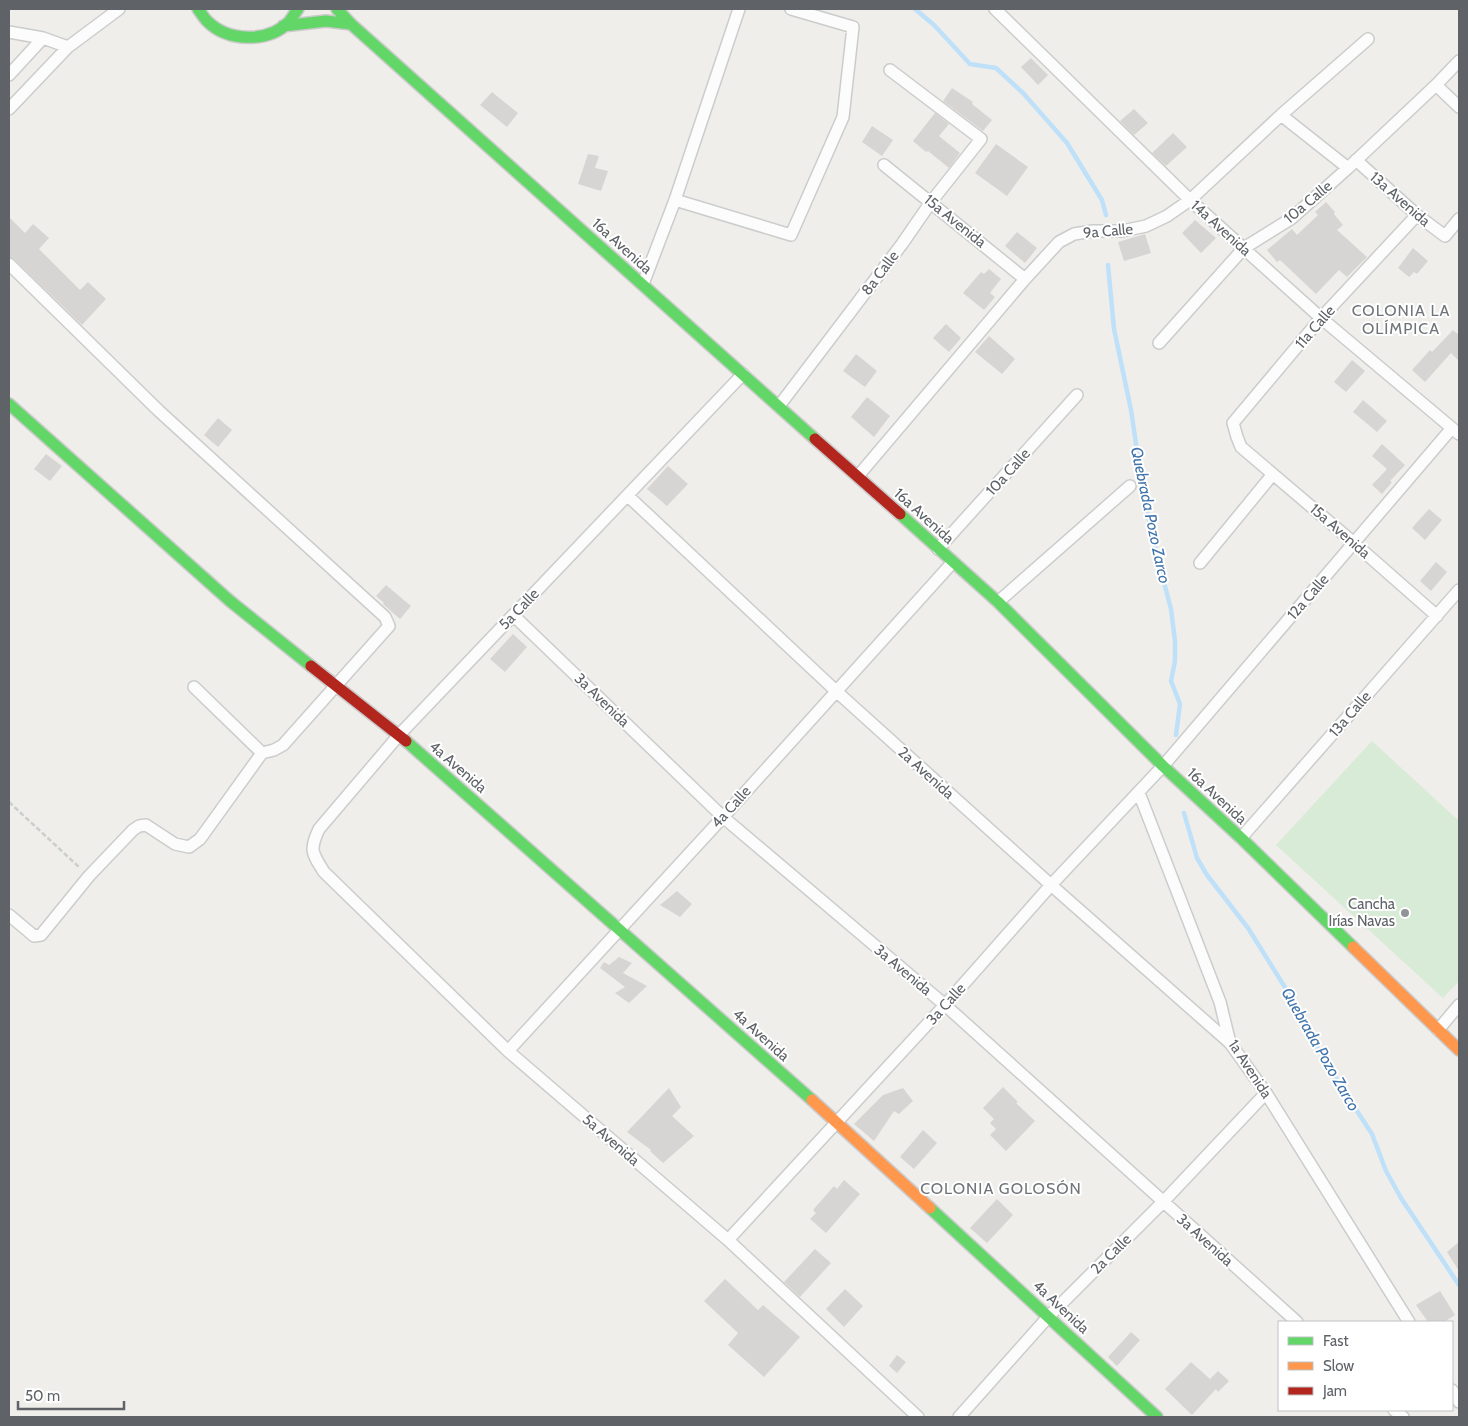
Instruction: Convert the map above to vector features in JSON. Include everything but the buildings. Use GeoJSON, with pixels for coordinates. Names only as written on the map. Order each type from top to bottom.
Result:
{"type":"FeatureCollection","features":[{"type":"Feature","properties":{"kind":"street"},"geometry":{"type":"LineString","coordinates":[[9,109],[68,47],[119,9]]}},
{"type":"Feature","properties":{"kind":"street"},"geometry":{"type":"LineString","coordinates":[[196,10],[211,26],[228,35],[247,38],[266,35],[283,26],[298,9]]}},
{"type":"Feature","properties":{"kind":"street","name":"16a Avenida"},"geometry":{"type":"LineString","coordinates":[[337,9],[351,24],[998,602],[1163,766],[1241,838],[1459,1050]]}},
{"type":"Feature","properties":{"kind":"street"},"geometry":{"type":"LineString","coordinates":[[643,284],[675,200],[739,9]]}},
{"type":"Feature","properties":{"kind":"street"},"geometry":{"type":"LineString","coordinates":[[675,200],[791,235],[843,117],[853,27],[791,9]]}},
{"type":"Feature","properties":{"kind":"street","name":"14a Avenida"},"geometry":{"type":"LineString","coordinates":[[995,9],[1190,200],[1321,318],[1455,431]]}},
{"type":"Feature","properties":{"kind":"street"},"geometry":{"type":"LineString","coordinates":[[283,26],[326,21],[351,24]]}},
{"type":"Feature","properties":{"kind":"street"},"geometry":{"type":"LineString","coordinates":[[9,32],[43,38],[68,47]]}},
{"type":"Feature","properties":{"kind":"street"},"geometry":{"type":"LineString","coordinates":[[9,75],[43,38]]}},
{"type":"Feature","properties":{"kind":"street","name":"9a Calle"},"geometry":{"type":"LineString","coordinates":[[858,476],[1025,279],[1059,242],[1074,234],[1093,230],[1122,232],[1146,226],[1167,216],[1190,200],[1281,115],[1368,39]]}},
{"type":"Feature","properties":{"kind":"street","name":"10a Calle"},"geometry":{"type":"LineString","coordinates":[[1159,344],[1244,248],[1292,218],[1436,86],[1459,61]]}},
{"type":"Feature","properties":{"kind":"street","name":"8a Calle"},"geometry":{"type":"LineString","coordinates":[[779,406],[902,244],[931,202],[982,139],[890,70]]}},
{"type":"Feature","properties":{"kind":"street"},"geometry":{"type":"LineString","coordinates":[[1436,86],[1459,107]]}},
{"type":"Feature","properties":{"kind":"street","name":"13a Avenida"},"geometry":{"type":"LineString","coordinates":[[1281,115],[1352,164],[1445,236],[1459,219]]}},
{"type":"Feature","properties":{"kind":"street","name":"15a Avenida"},"geometry":{"type":"LineString","coordinates":[[884,165],[1025,279]]}},
{"type":"Feature","properties":{"kind":"street","name":"11a Calle"},"geometry":{"type":"LineString","coordinates":[[1242,447],[1236,437],[1233,423],[1321,318],[1417,215]]}},
{"type":"Feature","properties":{"kind":"street"},"geometry":{"type":"LineString","coordinates":[[9,264],[159,411],[385,617],[389,626],[283,746],[262,753],[200,838],[189,847],[175,844],[146,825],[139,826],[89,876],[41,935],[34,936],[9,914]]}},
{"type":"Feature","properties":{"kind":"street","name":"5a Calle"},"geometry":{"type":"LineString","coordinates":[[313,855],[312,843],[319,829],[399,735],[743,374]]}},
{"type":"Feature","properties":{"kind":"street","name":"10a Calle"},"geometry":{"type":"LineString","coordinates":[[938,549],[1077,395]]}},
{"type":"Feature","properties":{"kind":"street","name":"4a Avenida"},"geometry":{"type":"LineString","coordinates":[[9,404],[230,601],[399,735],[619,929],[838,1123],[1157,1417]]}},
{"type":"Feature","properties":{"kind":"street","name":"12a Calle"},"geometry":{"type":"LineString","coordinates":[[1163,766],[1354,543],[1455,431]]}},
{"type":"Feature","properties":{"kind":"street","name":"15a Avenida"},"geometry":{"type":"LineString","coordinates":[[1242,447],[1437,616]]}},
{"type":"Feature","properties":{"kind":"street"},"geometry":{"type":"LineString","coordinates":[[1200,563],[1273,474]]}},
{"type":"Feature","properties":{"kind":"street"},"geometry":{"type":"LineString","coordinates":[[998,602],[1130,486]]}},
{"type":"Feature","properties":{"kind":"street","name":"2a Avenida"},"geometry":{"type":"LineString","coordinates":[[628,496],[836,691],[1230,1043]]}},
{"type":"Feature","properties":{"kind":"street","name":"4a Calle"},"geometry":{"type":"LineString","coordinates":[[508,1051],[723,817],[953,562]]}},
{"type":"Feature","properties":{"kind":"street","name":"13a Calle"},"geometry":{"type":"LineString","coordinates":[[1241,838],[1459,590]]}},
{"type":"Feature","properties":{"kind":"street","name":"3a Avenida"},"geometry":{"type":"LineString","coordinates":[[513,615],[723,817],[945,1006],[1296,1321]]}},
{"type":"Feature","properties":{"kind":"street"},"geometry":{"type":"LineString","coordinates":[[194,688],[262,753]]}},
{"type":"Feature","properties":{"kind":"street","name":"3a Calle"},"geometry":{"type":"LineString","coordinates":[[728,1240],[945,1006],[1051,885],[1163,766]]}},
{"type":"Feature","properties":{"kind":"street","name":"1a Avenida"},"geometry":{"type":"LineString","coordinates":[[1139,793],[1220,1002],[1230,1043],[1266,1093],[1409,1321]]}},
{"type":"Feature","properties":{"kind":"street","name":"5a Avenida"},"geometry":{"type":"LineString","coordinates":[[313,855],[324,872],[508,1051],[728,1240],[918,1417]]}},
{"type":"Feature","properties":{"kind":"street"},"geometry":{"type":"LineString","coordinates":[[1438,1030],[1459,1006]]}},
{"type":"Feature","properties":{"kind":"street","name":"2a Calle"},"geometry":{"type":"LineString","coordinates":[[959,1417],[1049,1316],[1163,1202],[1266,1093]]}},
{"type":"Feature","properties":{"kind":"path"},"geometry":{"type":"LineString","coordinates":[[9,802],[89,876]]}},
{"type":"Feature","properties":{"kind":"green space","name":"Cancha Irías Navas"},"geometry":{"type":"Polygon","coordinates":[[[1372,741],[1459,821],[1459,981],[1443,998],[1276,845],[1372,741]]]}},
{"type":"Feature","properties":{"kind":"waterway","name":"Quebrada Pozo Zarco"},"geometry":{"type":"LineString","coordinates":[[915,9],[934,25],[970,64],[996,68],[1023,93],[1067,143],[1102,200],[1106,215]]}},
{"type":"Feature","properties":{"kind":"waterway","name":"Quebrada Pozo Zarco"},"geometry":{"type":"LineString","coordinates":[[1108,265],[1114,329],[1131,410],[1144,498],[1171,609],[1175,641],[1175,661],[1171,681],[1180,704],[1176,735]]}},
{"type":"Feature","properties":{"kind":"waterway","name":"Quebrada Pozo Zarco"},"geometry":{"type":"LineString","coordinates":[[1184,813],[1197,858],[1207,875],[1248,928],[1286,989],[1305,1027],[1372,1134],[1386,1171],[1401,1198],[1459,1285]]}},
{"type":"Feature","properties":{"kind":"traffic: fast"},"geometry":{"type":"LineString","coordinates":[[198,9],[207,21],[216,28],[226,33],[248,37],[270,34],[280,29],[289,22],[298,9]]}},
{"type":"Feature","properties":{"kind":"traffic: fast"},"geometry":{"type":"LineString","coordinates":[[337,9],[351,24],[815,439]]}},
{"type":"Feature","properties":{"kind":"traffic: fast"},"geometry":{"type":"LineString","coordinates":[[283,26],[326,21],[351,24]]}},
{"type":"Feature","properties":{"kind":"traffic: fast"},"geometry":{"type":"LineString","coordinates":[[9,404],[230,601],[311,666]]}},
{"type":"Feature","properties":{"kind":"traffic: fast"},"geometry":{"type":"LineString","coordinates":[[900,514],[998,602],[1163,766],[1241,838],[1353,947]]}},
{"type":"Feature","properties":{"kind":"traffic: fast"},"geometry":{"type":"LineString","coordinates":[[406,741],[812,1100]]}},
{"type":"Feature","properties":{"kind":"traffic: fast"},"geometry":{"type":"LineString","coordinates":[[930,1208],[1157,1417]]}},
{"type":"Feature","properties":{"kind":"traffic: slow"},"geometry":{"type":"LineString","coordinates":[[1353,947],[1459,1050]]}},
{"type":"Feature","properties":{"kind":"traffic: slow"},"geometry":{"type":"LineString","coordinates":[[812,1100],[930,1208]]}},
{"type":"Feature","properties":{"kind":"traffic: jam"},"geometry":{"type":"LineString","coordinates":[[815,439],[900,514]]}},
{"type":"Feature","properties":{"kind":"traffic: jam"},"geometry":{"type":"LineString","coordinates":[[311,666],[406,741]]}},
{"type":"Feature","properties":{"kind":"place","name":"Cancha Irías Navas"},"geometry":{"type":"Point","coordinates":[1405,913]}},
{"type":"Feature","properties":{"kind":"district","name":"COLONIA LA OLÍMPICA"},"geometry":{"type":"Point","coordinates":[1401,319]}},
{"type":"Feature","properties":{"kind":"district","name":"COLONIA GOLOSÓN"},"geometry":{"type":"Point","coordinates":[1001,1188]}}]}
